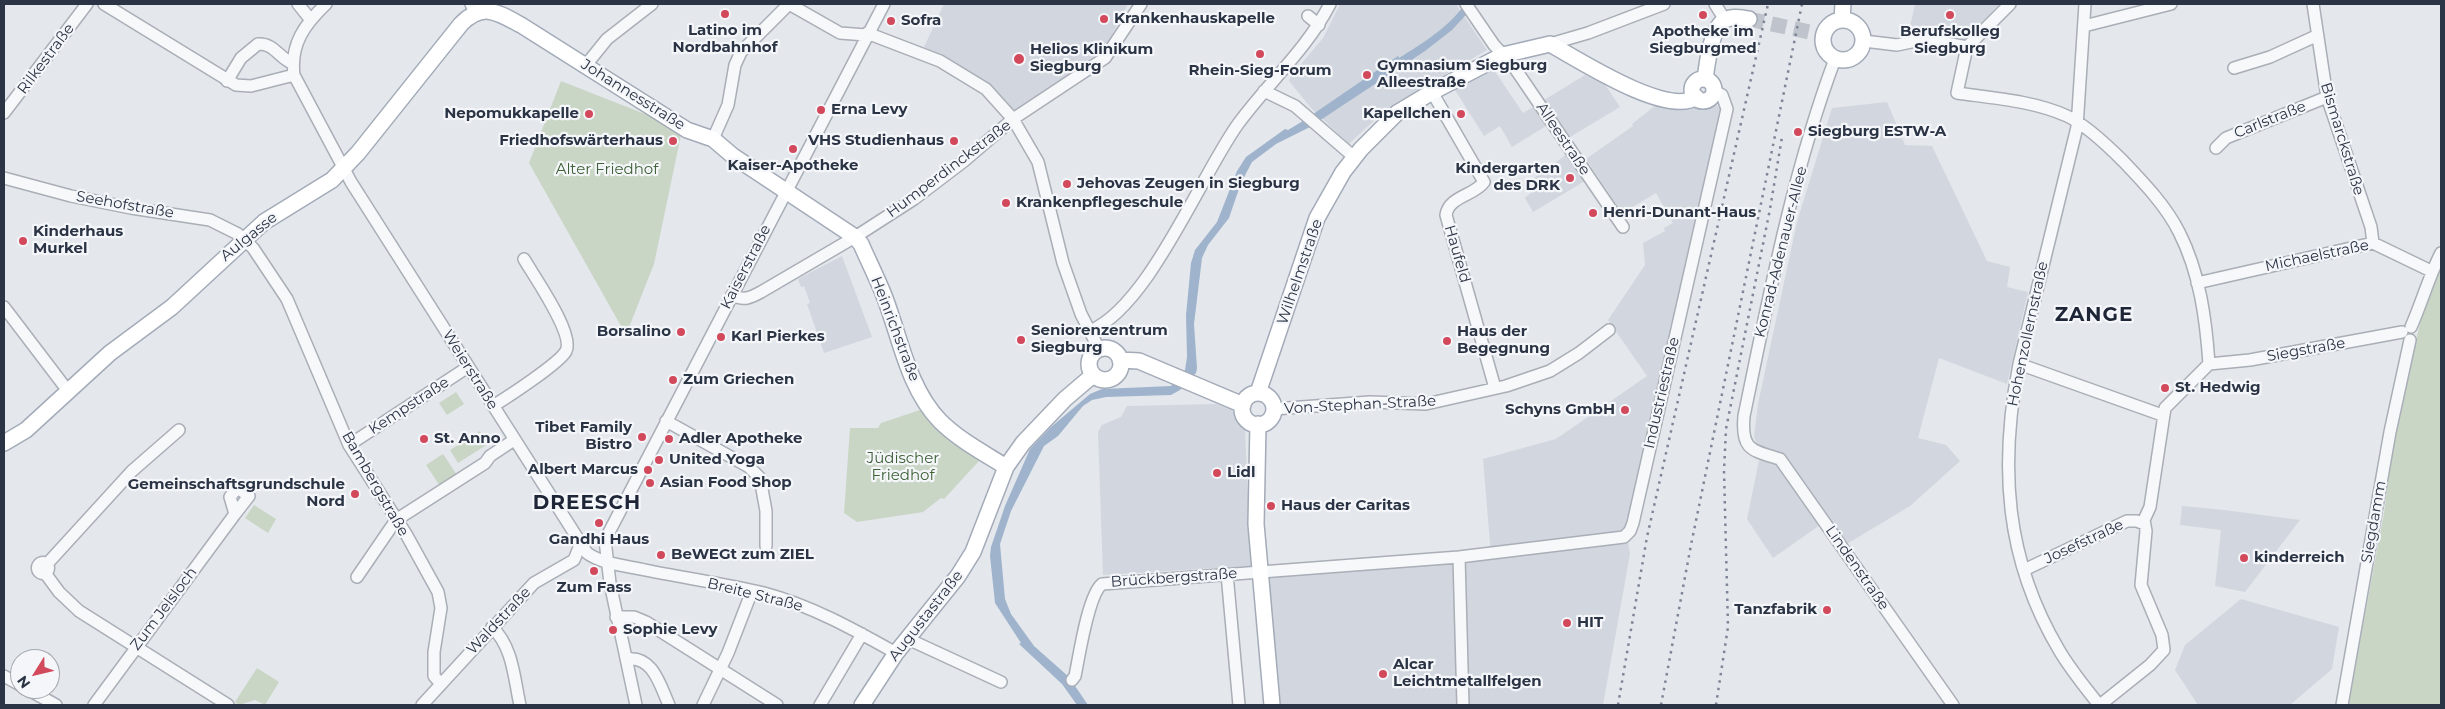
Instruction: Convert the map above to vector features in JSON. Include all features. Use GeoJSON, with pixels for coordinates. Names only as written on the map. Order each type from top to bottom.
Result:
{"type":"FeatureCollection","features":[{"type":"Feature","properties":{"kind":"main road"},"geometry":{"type":"LineString","coordinates":[[1842,20],[1843,4]]}},
{"type":"Feature","properties":{"kind":"main road","name":"Johannesstraße"},"geometry":{"type":"LineString","coordinates":[[481,8],[498,12],[586,65],[669,123],[713,139],[733,156],[786,190]]}},
{"type":"Feature","properties":{"kind":"main road","name":"Aulgasse"},"geometry":{"type":"LineString","coordinates":[[4,443],[26,430],[110,353],[172,307],[264,222],[320,188],[344,169],[461,24],[481,8]]}},
{"type":"Feature","properties":{"kind":"main road"},"geometry":{"type":"LineString","coordinates":[[1550,44],[1603,75],[1667,101],[1683,102],[1696,97],[1693,91],[1694,84],[1700,80],[1710,85],[1716,30],[1725,20],[1735,17],[1749,19]]}},
{"type":"Feature","properties":{"kind":"main road"},"geometry":{"type":"LineString","coordinates":[[1842,20],[1855,23],[1860,28],[1864,41],[1859,53],[1854,58],[1842,61],[1835,59],[1824,46],[1819,34],[1830,24],[1842,20]]}},
{"type":"Feature","properties":{"kind":"main road","name":"Wilhelmstraße"},"geometry":{"type":"LineString","coordinates":[[1258,393],[1317,218],[1354,157],[1375,133],[1397,113],[1432,92],[1504,55],[1550,44]]}},
{"type":"Feature","properties":{"kind":"main road","name":"Heinrichstraße"},"geometry":{"type":"LineString","coordinates":[[786,190],[855,237],[861,244],[883,292],[915,383],[924,401],[940,421],[966,442],[1006,468]]}},
{"type":"Feature","properties":{"kind":"main road"},"geometry":{"type":"LineString","coordinates":[[1099,349],[1111,349],[1120,360],[1118,374],[1111,380],[1101,381],[1092,376],[1088,367],[1089,358],[1099,349]]}},
{"type":"Feature","properties":{"kind":"main road"},"geometry":{"type":"LineString","coordinates":[[1120,360],[1139,361],[1243,406],[1247,419],[1258,424],[1271,418],[1274,409],[1271,399],[1258,393],[1250,395],[1243,406]]}},
{"type":"Feature","properties":{"kind":"main road","name":"Augustastraße"},"geometry":{"type":"LineString","coordinates":[[862,705],[896,653],[954,582],[973,552],[1006,468],[1034,430],[1092,376]]}},
{"type":"Feature","properties":{"kind":"main road"},"geometry":{"type":"LineString","coordinates":[[1258,424],[1256,491],[1260,573],[1272,705]]}},
{"type":"Feature","properties":{"kind":"street","name":"Rilkestraße"},"geometry":{"type":"LineString","coordinates":[[4,113],[87,4]]}},
{"type":"Feature","properties":{"kind":"street"},"geometry":{"type":"LineString","coordinates":[[104,4],[227,81],[251,86],[294,75]]}},
{"type":"Feature","properties":{"kind":"street"},"geometry":{"type":"LineString","coordinates":[[298,4],[310,19]]}},
{"type":"Feature","properties":{"kind":"street"},"geometry":{"type":"LineString","coordinates":[[227,81],[241,58],[258,44],[272,47],[281,58],[292,62],[298,38],[310,19],[326,4]]}},
{"type":"Feature","properties":{"kind":"street"},"geometry":{"type":"LineString","coordinates":[[586,65],[607,39],[652,4]]}},
{"type":"Feature","properties":{"kind":"street"},"geometry":{"type":"LineString","coordinates":[[713,139],[728,106],[735,64],[741,52],[789,4],[840,33],[866,34],[940,61],[986,89],[1013,119],[1038,162],[1063,263],[1081,314],[1099,349]]}},
{"type":"Feature","properties":{"kind":"street","name":"Kaiserstraße"},"geometry":{"type":"LineString","coordinates":[[636,705],[616,617],[606,560],[605,540],[866,34],[884,4]]}},
{"type":"Feature","properties":{"kind":"street","name":"Humperdinckstraße"},"geometry":{"type":"LineString","coordinates":[[732,296],[740,299],[754,296],[855,237],[914,199],[964,161],[1013,119],[1105,58],[1141,4]]}},
{"type":"Feature","properties":{"kind":"street"},"geometry":{"type":"LineString","coordinates":[[1090,331],[1115,316],[1148,276],[1238,124],[1319,25],[1330,4]]}},
{"type":"Feature","properties":{"kind":"street","name":"Wilhelmstraße"},"geometry":{"type":"LineString","coordinates":[[1550,44],[1642,14],[1646,6],[1664,4]]}},
{"type":"Feature","properties":{"kind":"street"},"geometry":{"type":"LineString","coordinates":[[1716,4],[1725,20]]}},
{"type":"Feature","properties":{"kind":"street"},"geometry":{"type":"LineString","coordinates":[[2010,4],[1967,47],[1957,93],[2025,104],[2067,116],[2113,151],[2161,205],[2180,233],[2197,282],[2206,321],[2209,364],[2165,408],[2162,415],[2150,507],[2144,516],[2146,531],[2141,585],[2164,639],[2164,650],[2161,655],[2099,705]]}},
{"type":"Feature","properties":{"kind":"street","name":"Hohenzollernstraße"},"geometry":{"type":"LineString","coordinates":[[2085,4],[2077,123],[2018,364],[2012,398],[2007,460],[2011,520],[2028,587],[2048,631],[2072,669],[2099,705]]}},
{"type":"Feature","properties":{"kind":"street"},"geometry":{"type":"LineString","coordinates":[[2084,26],[2171,4]]}},
{"type":"Feature","properties":{"kind":"street","name":"Bismarckstraße"},"geometry":{"type":"LineString","coordinates":[[2313,4],[2316,36],[2327,98],[2370,226],[2373,243]]}},
{"type":"Feature","properties":{"kind":"street","name":"Alleestraße"},"geometry":{"type":"LineString","coordinates":[[1469,7],[1512,64],[1623,228]]}},
{"type":"Feature","properties":{"kind":"street"},"geometry":{"type":"LineString","coordinates":[[1308,16],[1319,25]]}},
{"type":"Feature","properties":{"kind":"street"},"geometry":{"type":"LineString","coordinates":[[1581,62],[1576,50],[1576,44],[1588,33]]}},
{"type":"Feature","properties":{"kind":"street"},"geometry":{"type":"LineString","coordinates":[[2234,68],[2270,57],[2316,36]]}},
{"type":"Feature","properties":{"kind":"street"},"geometry":{"type":"LineString","coordinates":[[1864,41],[1898,45],[1925,39],[1967,47]]}},
{"type":"Feature","properties":{"kind":"street","name":"Konrad-Adenauer-Allee"},"geometry":{"type":"LineString","coordinates":[[1749,447],[1742,431],[1766,306],[1794,194],[1835,59]]}},
{"type":"Feature","properties":{"kind":"street","name":"Weierstraße"},"geometry":{"type":"LineString","coordinates":[[292,62],[294,75],[344,169],[580,545],[591,556],[606,560]]}},
{"type":"Feature","properties":{"kind":"street","name":"Industriestraße"},"geometry":{"type":"LineString","coordinates":[[1260,573],[1459,556],[1616,539],[1624,537],[1630,531],[1726,108],[1722,95],[1710,85]]}},
{"type":"Feature","properties":{"kind":"street"},"geometry":{"type":"LineString","coordinates":[[1264,91],[1295,106],[1354,157]]}},
{"type":"Feature","properties":{"kind":"street","name":"Haufeld"},"geometry":{"type":"LineString","coordinates":[[1432,92],[1484,182],[1452,202],[1447,208],[1446,215],[1495,388]]}},
{"type":"Feature","properties":{"kind":"street","name":"Carlstraße"},"geometry":{"type":"LineString","coordinates":[[2216,148],[2226,138],[2327,98]]}},
{"type":"Feature","properties":{"kind":"street","name":"Seehofstraße"},"geometry":{"type":"LineString","coordinates":[[4,178],[71,196],[131,208],[210,220],[225,226],[244,239]]}},
{"type":"Feature","properties":{"kind":"street","name":"Bambergstraße"},"geometry":{"type":"LineString","coordinates":[[244,239],[253,248],[287,299],[349,445],[432,582],[440,601],[434,676],[440,684]]}},
{"type":"Feature","properties":{"kind":"street","name":"Michaelstraße"},"geometry":{"type":"LineString","coordinates":[[2197,282],[2373,243],[2431,271]]}},
{"type":"Feature","properties":{"kind":"street"},"geometry":{"type":"LineString","coordinates":[[2408,333],[2430,282],[2431,271],[2441,253]]}},
{"type":"Feature","properties":{"kind":"street"},"geometry":{"type":"LineString","coordinates":[[493,406],[550,366],[566,352],[568,344],[561,324],[524,259]]}},
{"type":"Feature","properties":{"kind":"street"},"geometry":{"type":"LineString","coordinates":[[4,307],[68,391]]}},
{"type":"Feature","properties":{"kind":"street","name":"Von-Stephan-Straße"},"geometry":{"type":"LineString","coordinates":[[1274,409],[1370,402],[1426,404],[1495,388],[1524,381],[1550,371],[1579,353],[1608,330]]}},
{"type":"Feature","properties":{"kind":"street","name":"Siegstraße"},"geometry":{"type":"LineString","coordinates":[[2209,364],[2250,360],[2408,333]]}},
{"type":"Feature","properties":{"kind":"street","name":"Siegdamm"},"geometry":{"type":"LineString","coordinates":[[2342,705],[2408,333]]}},
{"type":"Feature","properties":{"kind":"street"},"geometry":{"type":"LineString","coordinates":[[2018,364],[2162,415]]}},
{"type":"Feature","properties":{"kind":"street","name":"Kempstraße"},"geometry":{"type":"LineString","coordinates":[[349,445],[468,367]]}},
{"type":"Feature","properties":{"kind":"street"},"geometry":{"type":"LineString","coordinates":[[666,422],[749,467],[760,478],[766,511],[766,546]]}},
{"type":"Feature","properties":{"kind":"street"},"geometry":{"type":"LineString","coordinates":[[178,430],[132,470],[46,569],[59,592],[79,610],[228,705]]}},
{"type":"Feature","properties":{"kind":"street"},"geometry":{"type":"LineString","coordinates":[[357,577],[396,520],[485,463],[490,456],[514,440]]}},
{"type":"Feature","properties":{"kind":"street","name":"Lindenstraße"},"geometry":{"type":"LineString","coordinates":[[1749,447],[1754,451],[1780,459],[1953,705]]}},
{"type":"Feature","properties":{"kind":"street","name":"Zum Jelsloch"},"geometry":{"type":"LineString","coordinates":[[94,705],[136,645],[235,514]]}},
{"type":"Feature","properties":{"kind":"street","name":"Josefstraße"},"geometry":{"type":"LineString","coordinates":[[2024,570],[2127,522],[2137,521],[2144,524]]}},
{"type":"Feature","properties":{"kind":"street","name":"Waldstraße"},"geometry":{"type":"LineString","coordinates":[[422,705],[534,583],[574,560],[580,545]]}},
{"type":"Feature","properties":{"kind":"street"},"geometry":{"type":"LineString","coordinates":[[1459,556],[1463,705]]}},
{"type":"Feature","properties":{"kind":"street","name":"Breite Straße"},"geometry":{"type":"LineString","coordinates":[[606,560],[752,590],[792,601],[832,617],[896,653]]}},
{"type":"Feature","properties":{"kind":"street","name":"Brückbergstraße"},"geometry":{"type":"LineString","coordinates":[[1072,680],[1075,676],[1092,600],[1097,588],[1102,584],[1260,573]]}},
{"type":"Feature","properties":{"kind":"street"},"geometry":{"type":"LineString","coordinates":[[1227,574],[1240,705]]}},
{"type":"Feature","properties":{"kind":"street"},"geometry":{"type":"LineString","coordinates":[[703,705],[721,669],[752,590]]}},
{"type":"Feature","properties":{"kind":"street"},"geometry":{"type":"LineString","coordinates":[[616,617],[634,617],[646,622],[777,705]]}},
{"type":"Feature","properties":{"kind":"street"},"geometry":{"type":"LineString","coordinates":[[492,627],[502,637],[510,655],[520,705]]}},
{"type":"Feature","properties":{"kind":"street"},"geometry":{"type":"LineString","coordinates":[[820,705],[862,634]]}},
{"type":"Feature","properties":{"kind":"street"},"geometry":{"type":"LineString","coordinates":[[908,639],[1001,682]]}},
{"type":"Feature","properties":{"kind":"street"},"geometry":{"type":"LineString","coordinates":[[626,659],[635,657],[643,660],[651,668],[669,705]]}},
{"type":"Feature","properties":{"kind":"shaded area","name":"Helios Klinikum Siegburg"},"geometry":{"type":"Polygon","coordinates":[[[944,4],[1128,4],[1103,52],[1016,112],[989,83],[924,47],[944,4]]]}},
{"type":"Feature","properties":{"kind":"shaded area","name":"Gymnasium Siegburg Alleestraße"},"geometry":{"type":"Polygon","coordinates":[[[1340,4],[1456,4],[1487,50],[1401,100],[1381,114],[1349,144],[1311,108],[1289,81],[1291,76],[1323,38],[1340,4]]]}},
{"type":"Feature","properties":{"kind":"shaded area","name":"Berufskolleg Siegburg"},"geometry":{"type":"Polygon","coordinates":[[[1915,4],[2000,4],[1964,40],[1910,27],[1915,4]]]}},
{"type":"Feature","properties":{"kind":"shaded area"},"geometry":{"type":"Polygon","coordinates":[[[1494,70],[1523,113],[1535,106],[1546,126],[1512,147],[1500,126],[1484,136],[1455,90],[1494,70]]]}},
{"type":"Feature","properties":{"kind":"shaded area"},"geometry":{"type":"Polygon","coordinates":[[[1585,75],[1604,83],[1620,107],[1570,137],[1544,100],[1585,75]]]}},
{"type":"Feature","properties":{"kind":"shaded area"},"geometry":{"type":"Polygon","coordinates":[[[1887,102],[1905,145],[1932,146],[1987,261],[2010,267],[2007,287],[2028,292],[2007,384],[1939,358],[1918,438],[1946,445],[1960,461],[1910,506],[1837,550],[1820,525],[1773,558],[1747,519],[1762,446],[1756,442],[1754,437],[1758,404],[1797,222],[1832,108],[1887,102]]]}},
{"type":"Feature","properties":{"kind":"shaded area"},"geometry":{"type":"Polygon","coordinates":[[[1657,104],[1669,108],[1687,110],[1716,104],[1720,109],[1720,116],[1629,518],[1625,525],[1630,554],[1603,705],[1276,705],[1263,578],[1491,555],[1483,459],[1556,439],[1647,376],[1608,320],[1645,265],[1643,243],[1665,231],[1664,228],[1673,223],[1656,193],[1622,213],[1586,159],[1633,126],[1632,124],[1657,104]]]}},
{"type":"Feature","properties":{"kind":"shaded area"},"geometry":{"type":"Polygon","coordinates":[[[1567,154],[1585,181],[1533,212],[1525,198],[1535,189],[1530,181],[1567,154]]]}},
{"type":"Feature","properties":{"kind":"shaded area"},"geometry":{"type":"Polygon","coordinates":[[[842,256],[872,337],[824,353],[807,304],[810,303],[804,286],[801,287],[798,279],[842,256]]]}},
{"type":"Feature","properties":{"kind":"shaded area"},"geometry":{"type":"Polygon","coordinates":[[[1216,404],[1232,410],[1245,429],[1251,566],[1103,575],[1098,432],[1102,425],[1121,417],[1127,406],[1216,404]]]}},
{"type":"Feature","properties":{"kind":"shaded area","name":"kinderreich"},"geometry":{"type":"Polygon","coordinates":[[[2182,506],[2300,520],[2245,592],[2215,586],[2221,530],[2180,525],[2182,506]]]}},
{"type":"Feature","properties":{"kind":"shaded area"},"geometry":{"type":"Polygon","coordinates":[[[2241,599],[2339,627],[2332,669],[2290,705],[2198,705],[2175,670],[2185,645],[2241,599]]]}},
{"type":"Feature","properties":{"kind":"green space","name":"Alter Friedhof"},"geometry":{"type":"Polygon","coordinates":[[[561,81],[650,116],[681,135],[654,264],[626,335],[529,163],[561,81]]]}},
{"type":"Feature","properties":{"kind":"green space"},"geometry":{"type":"Polygon","coordinates":[[[2441,265],[2441,705],[2348,705],[2384,513],[2396,420],[2425,304],[2441,265]]]}},
{"type":"Feature","properties":{"kind":"green space"},"geometry":{"type":"Polygon","coordinates":[[[456,392],[464,404],[447,415],[439,403],[456,392]]]}},
{"type":"Feature","properties":{"kind":"green space","name":"Jüdischer Friedhof"},"geometry":{"type":"Polygon","coordinates":[[[923,409],[979,461],[944,499],[941,498],[923,512],[857,522],[844,513],[850,428],[878,428],[881,423],[923,409]]]}},
{"type":"Feature","properties":{"kind":"green space"},"geometry":{"type":"Polygon","coordinates":[[[480,431],[488,444],[458,463],[450,450],[480,431]]]}},
{"type":"Feature","properties":{"kind":"green space"},"geometry":{"type":"Polygon","coordinates":[[[443,454],[457,475],[440,486],[426,465],[443,454]]]}},
{"type":"Feature","properties":{"kind":"green space"},"geometry":{"type":"Polygon","coordinates":[[[254,505],[276,519],[268,533],[245,518],[254,505]]]}},
{"type":"Feature","properties":{"kind":"green space"},"geometry":{"type":"Polygon","coordinates":[[[257,668],[279,682],[265,705],[255,700],[239,705],[235,702],[257,668]]]}},
{"type":"Feature","properties":{"kind":"water"},"geometry":{"type":"Polygon","coordinates":[[[1465,4],[1476,4],[1452,30],[1425,51],[1310,127],[1276,144],[1252,162],[1241,183],[1229,218],[1208,245],[1202,258],[1194,324],[1197,368],[1196,373],[1180,390],[1171,395],[1106,397],[1092,400],[1083,406],[1058,436],[1044,446],[1011,511],[1000,544],[1005,599],[1011,614],[1034,646],[1069,677],[1088,705],[1077,705],[1062,684],[1019,644],[1021,643],[995,603],[990,556],[991,547],[1005,506],[1030,449],[1051,427],[1090,394],[1102,389],[1171,386],[1185,370],[1187,357],[1186,315],[1191,263],[1195,250],[1217,222],[1237,171],[1246,157],[1285,129],[1288,130],[1303,121],[1398,56],[1399,58],[1426,40],[1451,20],[1465,4]]]}},
{"type":"Feature","properties":{"kind":"tunnel"},"geometry":{"type":"LineString","coordinates":[[1749,19],[1814,33]]}},
{"type":"Feature","properties":{"kind":"railway"},"geometry":{"type":"LineString","coordinates":[[1618,705],[1647,537],[1768,4]]}},
{"type":"Feature","properties":{"kind":"railway"},"geometry":{"type":"LineString","coordinates":[[1661,705],[1691,545],[1802,4]]}},
{"type":"Feature","properties":{"kind":"railway"},"geometry":{"type":"LineString","coordinates":[[1716,705],[1728,627],[1724,471],[1726,429],[1770,209],[1782,137]]}},
{"type":"Feature","properties":{"kind":"place","name":"Latino im Nordbahnhof"},"geometry":{"type":"Point","coordinates":[725,14]}},
{"type":"Feature","properties":{"kind":"place","name":"Apotheke im Siegburgmed"},"geometry":{"type":"Point","coordinates":[1703,15]}},
{"type":"Feature","properties":{"kind":"place","name":"Berufskolleg Siegburg"},"geometry":{"type":"Point","coordinates":[1950,15]}},
{"type":"Feature","properties":{"kind":"place","name":"Krankenhauskapelle"},"geometry":{"type":"Point","coordinates":[1104,19]}},
{"type":"Feature","properties":{"kind":"place","name":"Sofra"},"geometry":{"type":"Point","coordinates":[891,21]}},
{"type":"Feature","properties":{"kind":"place","name":"Rhein-Sieg-Forum"},"geometry":{"type":"Point","coordinates":[1260,54]}},
{"type":"Feature","properties":{"kind":"place","name":"Helios Klinikum Siegburg"},"geometry":{"type":"Point","coordinates":[1019,59]}},
{"type":"Feature","properties":{"kind":"place","name":"Gymnasium Siegburg Alleestraße"},"geometry":{"type":"Point","coordinates":[1367,75]}},
{"type":"Feature","properties":{"kind":"place","name":"Erna Levy"},"geometry":{"type":"Point","coordinates":[821,110]}},
{"type":"Feature","properties":{"kind":"place","name":"Nepomukkapelle"},"geometry":{"type":"Point","coordinates":[589,114]}},
{"type":"Feature","properties":{"kind":"place","name":"Kapellchen"},"geometry":{"type":"Point","coordinates":[1461,114]}},
{"type":"Feature","properties":{"kind":"place","name":"Siegburg ESTW-A"},"geometry":{"type":"Point","coordinates":[1798,132]}},
{"type":"Feature","properties":{"kind":"place","name":"Friedhofswärterhaus"},"geometry":{"type":"Point","coordinates":[673,141]}},
{"type":"Feature","properties":{"kind":"place","name":"VHS Studienhaus"},"geometry":{"type":"Point","coordinates":[954,141]}},
{"type":"Feature","properties":{"kind":"place","name":"Kaiser-Apotheke"},"geometry":{"type":"Point","coordinates":[793,149]}},
{"type":"Feature","properties":{"kind":"place","name":"Kindergarten des DRK"},"geometry":{"type":"Point","coordinates":[1570,178]}},
{"type":"Feature","properties":{"kind":"place","name":"Jehovas Zeugen in Siegburg"},"geometry":{"type":"Point","coordinates":[1067,184]}},
{"type":"Feature","properties":{"kind":"place","name":"Krankenpflegeschule"},"geometry":{"type":"Point","coordinates":[1006,203]}},
{"type":"Feature","properties":{"kind":"place","name":"Henri-Dunant-Haus"},"geometry":{"type":"Point","coordinates":[1593,213]}},
{"type":"Feature","properties":{"kind":"place","name":"Kinderhaus Murkel"},"geometry":{"type":"Point","coordinates":[23,241]}},
{"type":"Feature","properties":{"kind":"place","name":"Borsalino"},"geometry":{"type":"Point","coordinates":[681,332]}},
{"type":"Feature","properties":{"kind":"place","name":"Karl Pierkes"},"geometry":{"type":"Point","coordinates":[721,337]}},
{"type":"Feature","properties":{"kind":"place","name":"Seniorenzentrum Siegburg"},"geometry":{"type":"Point","coordinates":[1021,340]}},
{"type":"Feature","properties":{"kind":"place","name":"Haus der Begegnung"},"geometry":{"type":"Point","coordinates":[1447,341]}},
{"type":"Feature","properties":{"kind":"place","name":"Zum Griechen"},"geometry":{"type":"Point","coordinates":[673,380]}},
{"type":"Feature","properties":{"kind":"place","name":"St. Hedwig"},"geometry":{"type":"Point","coordinates":[2165,388]}},
{"type":"Feature","properties":{"kind":"place","name":"Schyns GmbH"},"geometry":{"type":"Point","coordinates":[1625,410]}},
{"type":"Feature","properties":{"kind":"place","name":"Tibet Family Bistro"},"geometry":{"type":"Point","coordinates":[642,437]}},
{"type":"Feature","properties":{"kind":"place","name":"St. Anno"},"geometry":{"type":"Point","coordinates":[424,439]}},
{"type":"Feature","properties":{"kind":"place","name":"Adler Apotheke"},"geometry":{"type":"Point","coordinates":[669,439]}},
{"type":"Feature","properties":{"kind":"place","name":"United Yoga"},"geometry":{"type":"Point","coordinates":[659,460]}},
{"type":"Feature","properties":{"kind":"place","name":"Albert Marcus"},"geometry":{"type":"Point","coordinates":[648,470]}},
{"type":"Feature","properties":{"kind":"place","name":"Lidl"},"geometry":{"type":"Point","coordinates":[1217,473]}},
{"type":"Feature","properties":{"kind":"place","name":"Asian Food Shop"},"geometry":{"type":"Point","coordinates":[650,483]}},
{"type":"Feature","properties":{"kind":"place","name":"Gemeinschaftsgrundschule Nord"},"geometry":{"type":"Point","coordinates":[355,494]}},
{"type":"Feature","properties":{"kind":"place","name":"Haus der Caritas"},"geometry":{"type":"Point","coordinates":[1271,506]}},
{"type":"Feature","properties":{"kind":"place","name":"Gandhi Haus"},"geometry":{"type":"Point","coordinates":[599,523]}},
{"type":"Feature","properties":{"kind":"place","name":"BeWEGt zum ZIEL"},"geometry":{"type":"Point","coordinates":[661,555]}},
{"type":"Feature","properties":{"kind":"place","name":"kinderreich"},"geometry":{"type":"Point","coordinates":[2244,558]}},
{"type":"Feature","properties":{"kind":"place","name":"Zum Fass"},"geometry":{"type":"Point","coordinates":[594,571]}},
{"type":"Feature","properties":{"kind":"place","name":"Tanzfabrik"},"geometry":{"type":"Point","coordinates":[1827,610]}},
{"type":"Feature","properties":{"kind":"place","name":"HIT"},"geometry":{"type":"Point","coordinates":[1567,623]}},
{"type":"Feature","properties":{"kind":"place","name":"Sophie Levy"},"geometry":{"type":"Point","coordinates":[613,630]}},
{"type":"Feature","properties":{"kind":"place","name":"Alcar Leichtmetallfelgen"},"geometry":{"type":"Point","coordinates":[1383,674]}},
{"type":"Feature","properties":{"kind":"district","name":"ZANGE"},"geometry":{"type":"Point","coordinates":[2094,315]}},
{"type":"Feature","properties":{"kind":"district","name":"DREESCH"},"geometry":{"type":"Point","coordinates":[587,503]}}]}
